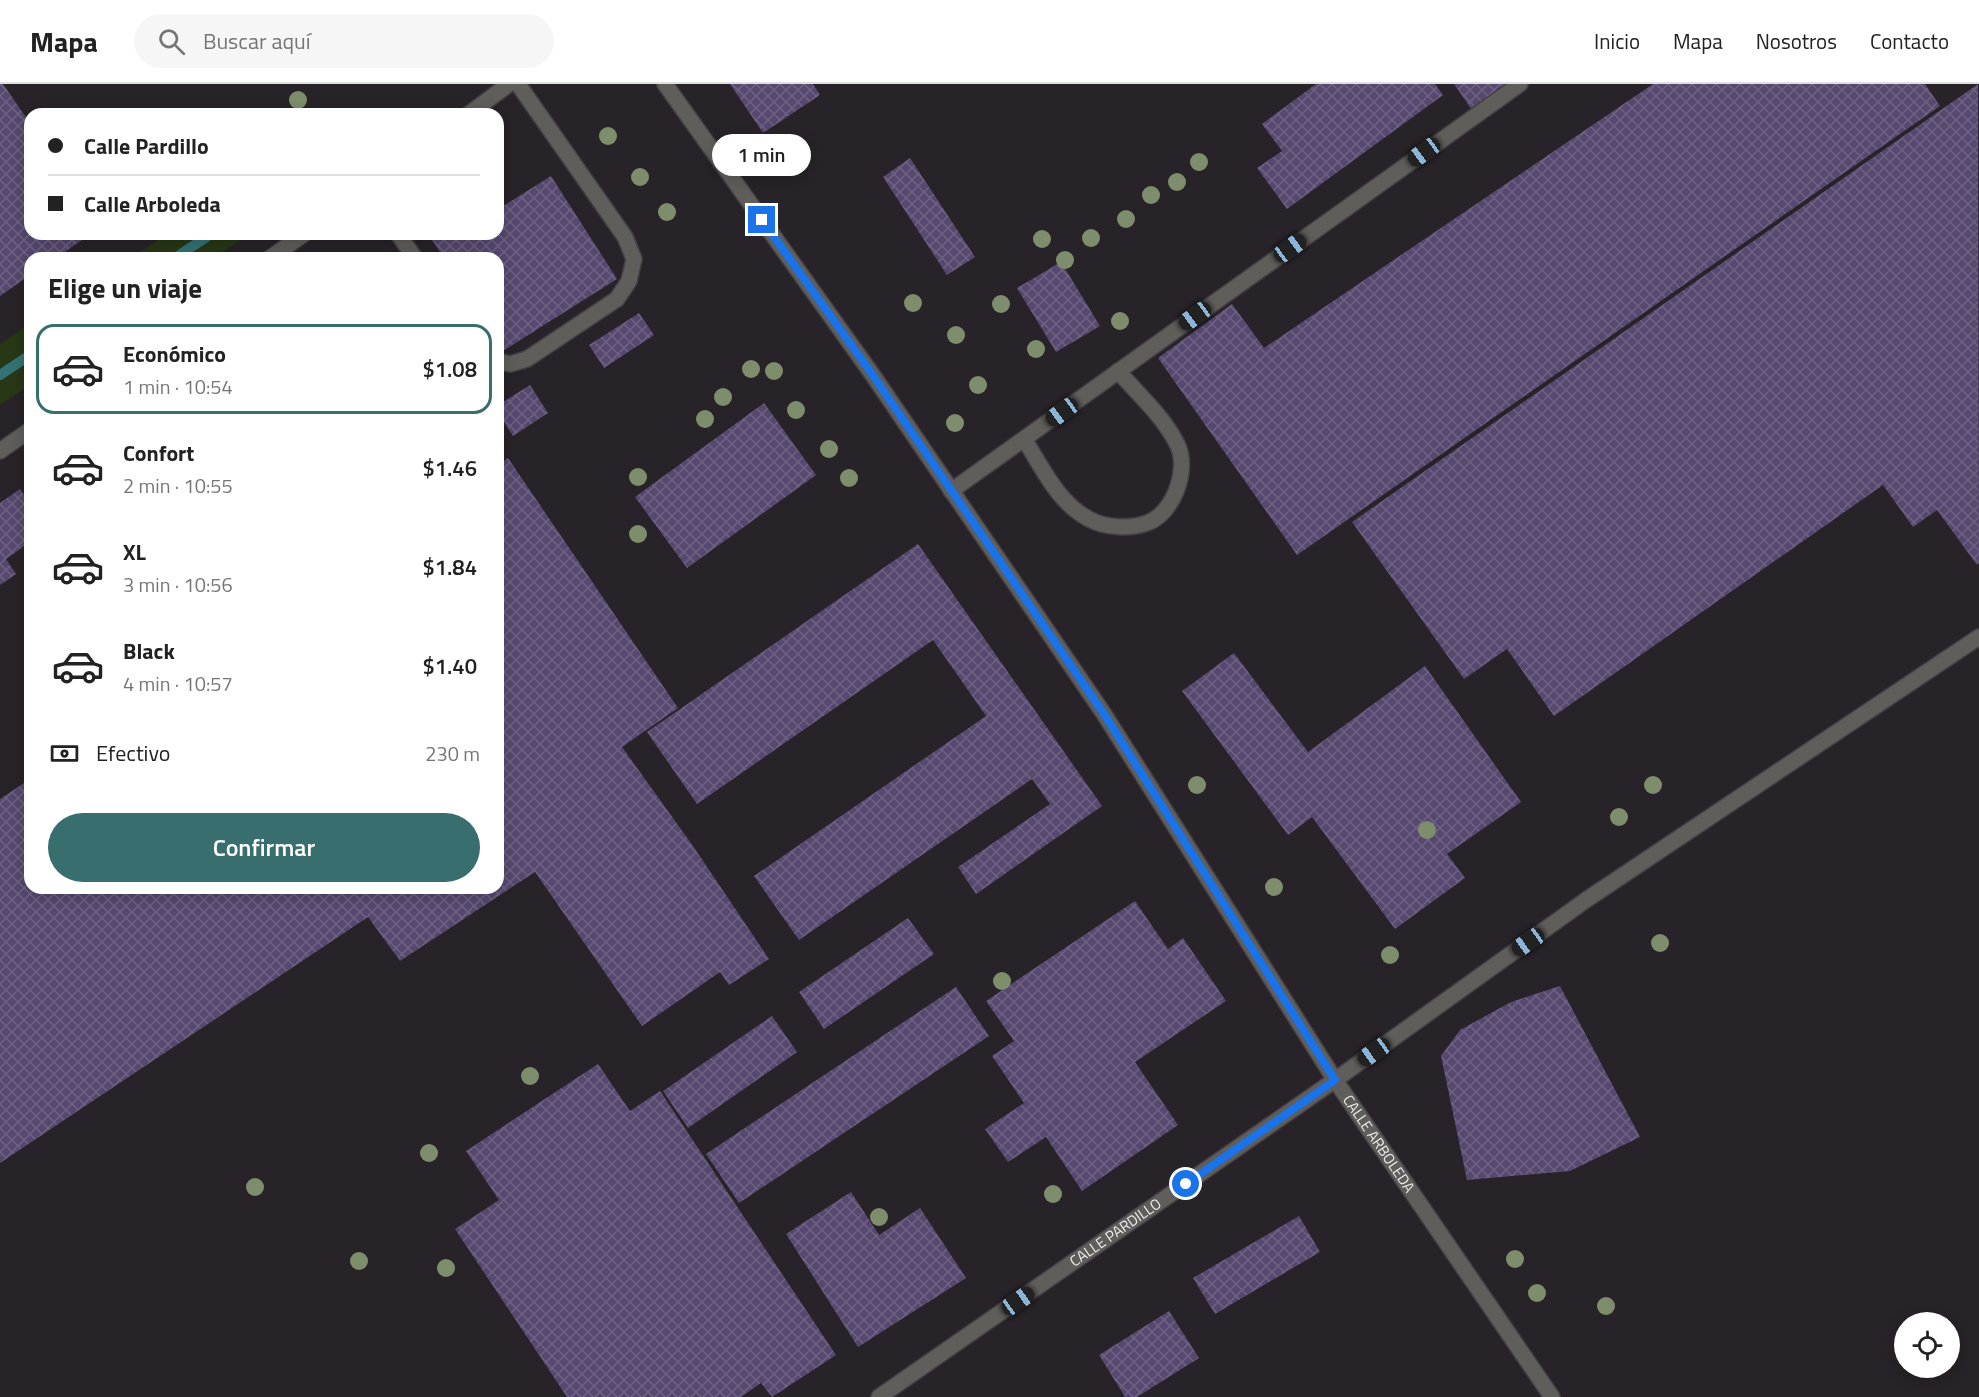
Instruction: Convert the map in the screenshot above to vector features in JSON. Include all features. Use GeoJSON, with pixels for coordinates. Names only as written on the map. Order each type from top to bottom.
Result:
{"type":"FeatureCollection","features":[{"type":"Feature","properties":{"kind":"street"},"geometry":{"type":"LineString","coordinates":[[477,108],[509,84]]}},
{"type":"Feature","properties":{"kind":"street"},"geometry":{"type":"LineString","coordinates":[[504,362],[510,364],[527,359],[617,298],[629,281],[634,259],[625,237],[518,84]]}},
{"type":"Feature","properties":{"kind":"street","name":"CALLE ARBOLEDA"},"geometry":{"type":"LineString","coordinates":[[665,84],[872,374],[1146,778],[1335,1080],[1552,1397]]}},
{"type":"Feature","properties":{"kind":"street"},"geometry":{"type":"LineString","coordinates":[[951,491],[1520,84]]}},
{"type":"Feature","properties":{"kind":"street"},"geometry":{"type":"LineString","coordinates":[[278,252],[296,240]]}},
{"type":"Feature","properties":{"kind":"street"},"geometry":{"type":"LineString","coordinates":[[1024,439],[1066,504],[1091,520],[1120,527],[1149,523],[1171,502],[1182,475],[1179,447],[1118,371]]}},
{"type":"Feature","properties":{"kind":"street"},"geometry":{"type":"LineString","coordinates":[[0,451],[24,434]]}},
{"type":"Feature","properties":{"kind":"street","name":"CALLE PARDILLO"},"geometry":{"type":"LineString","coordinates":[[879,1397],[1335,1080],[1586,900],[1979,637]]}},
{"type":"Feature","properties":{"kind":"green space"},"geometry":{"type":"Polygon","coordinates":[[[158,240],[240,240],[223,252],[140,252],[158,240]]]}},
{"type":"Feature","properties":{"kind":"green space"},"geometry":{"type":"Polygon","coordinates":[[[24,328],[24,389],[0,405],[0,344],[24,328]]]}},
{"type":"Feature","properties":{"kind":"building"},"geometry":{"type":"Polygon","coordinates":[[[0,84],[3,84],[24,114],[24,240],[82,240],[65,252],[24,252],[24,279],[0,296],[0,84]]]}},
{"type":"Feature","properties":{"kind":"building"},"geometry":{"type":"Polygon","coordinates":[[[730,84],[813,84],[820,95],[763,133],[730,84]]]}},
{"type":"Feature","properties":{"kind":"building"},"geometry":{"type":"Polygon","coordinates":[[[1316,84],[1435,84],[1443,95],[1287,209],[1257,168],[1282,151],[1262,124],[1316,84]]]}},
{"type":"Feature","properties":{"kind":"building"},"geometry":{"type":"Polygon","coordinates":[[[1454,84],[1509,84],[1472,110],[1454,84]]]}},
{"type":"Feature","properties":{"kind":"building"},"geometry":{"type":"Polygon","coordinates":[[[1653,84],[1925,84],[1940,106],[1297,555],[1158,358],[1232,304],[1264,348],[1653,84]]]}},
{"type":"Feature","properties":{"kind":"building"},"geometry":{"type":"Polygon","coordinates":[[[1978,84],[1979,563],[1977,565],[1937,510],[1913,527],[1883,485],[1554,716],[1507,649],[1464,679],[1352,522],[1978,84]]]}},
{"type":"Feature","properties":{"kind":"building"},"geometry":{"type":"Polygon","coordinates":[[[910,158],[975,257],[947,275],[883,177],[910,158]]]}},
{"type":"Feature","properties":{"kind":"building"},"geometry":{"type":"Polygon","coordinates":[[[551,176],[617,279],[504,350],[504,252],[440,252],[432,240],[504,240],[504,205],[551,176]]]}},
{"type":"Feature","properties":{"kind":"building"},"geometry":{"type":"Polygon","coordinates":[[[1061,262],[1100,326],[1056,352],[1017,288],[1061,262]]]}},
{"type":"Feature","properties":{"kind":"building"},"geometry":{"type":"Polygon","coordinates":[[[639,313],[654,335],[604,368],[589,345],[639,313]]]}},
{"type":"Feature","properties":{"kind":"building"},"geometry":{"type":"Polygon","coordinates":[[[530,385],[548,413],[513,436],[504,422],[504,401],[530,385]]]}},
{"type":"Feature","properties":{"kind":"building"},"geometry":{"type":"Polygon","coordinates":[[[764,403],[816,475],[687,568],[635,497],[764,403]]]}},
{"type":"Feature","properties":{"kind":"building"},"geometry":{"type":"Polygon","coordinates":[[[508,458],[678,708],[622,747],[693,846],[769,959],[729,985],[720,972],[642,1026],[535,872],[504,892],[504,461],[508,458]]]}},
{"type":"Feature","properties":{"kind":"building"},"geometry":{"type":"Polygon","coordinates":[[[20,489],[24,495],[24,546],[6,559],[16,574],[0,585],[0,503],[20,489]]]}},
{"type":"Feature","properties":{"kind":"building"},"geometry":{"type":"Polygon","coordinates":[[[918,544],[1102,806],[976,894],[958,867],[1050,804],[1032,779],[799,940],[754,876],[986,716],[933,640],[697,804],[647,732],[918,544]]]}},
{"type":"Feature","properties":{"kind":"building"},"geometry":{"type":"Polygon","coordinates":[[[1234,653],[1308,752],[1425,666],[1521,802],[1447,854],[1465,878],[1395,929],[1312,817],[1288,835],[1182,691],[1234,653]]]}},
{"type":"Feature","properties":{"kind":"building"},"geometry":{"type":"Polygon","coordinates":[[[24,783],[24,894],[502,894],[400,961],[368,917],[0,1163],[0,799],[24,783]]]}},
{"type":"Feature","properties":{"kind":"building"},"geometry":{"type":"Polygon","coordinates":[[[1135,901],[1168,949],[1183,938],[1226,1001],[1135,1062],[1178,1125],[1082,1191],[1046,1137],[1008,1162],[985,1129],[1024,1103],[992,1056],[1014,1041],[986,1001],[1135,901]]]}},
{"type":"Feature","properties":{"kind":"building"},"geometry":{"type":"Polygon","coordinates":[[[908,918],[934,954],[824,1029],[799,992],[908,918]]]}},
{"type":"Feature","properties":{"kind":"building"},"geometry":{"type":"Polygon","coordinates":[[[1560,986],[1640,1137],[1570,1171],[1467,1180],[1441,1056],[1460,1030],[1511,1002],[1560,986]]]}},
{"type":"Feature","properties":{"kind":"building"},"geometry":{"type":"Polygon","coordinates":[[[956,987],[989,1036],[739,1203],[706,1154],[956,987]]]}},
{"type":"Feature","properties":{"kind":"building"},"geometry":{"type":"Polygon","coordinates":[[[772,1016],[797,1052],[688,1128],[663,1091],[772,1016]]]}},
{"type":"Feature","properties":{"kind":"building"},"geometry":{"type":"Polygon","coordinates":[[[598,1064],[630,1111],[660,1091],[836,1355],[772,1397],[761,1383],[741,1397],[567,1397],[455,1229],[499,1200],[466,1151],[598,1064]]]}},
{"type":"Feature","properties":{"kind":"building"},"geometry":{"type":"Polygon","coordinates":[[[851,1192],[879,1235],[920,1208],[966,1278],[858,1347],[786,1234],[851,1192]]]}},
{"type":"Feature","properties":{"kind":"building"},"geometry":{"type":"Polygon","coordinates":[[[1299,1216],[1320,1252],[1215,1314],[1193,1278],[1299,1216]]]}},
{"type":"Feature","properties":{"kind":"building"},"geometry":{"type":"Polygon","coordinates":[[[1169,1311],[1199,1358],[1137,1397],[1125,1397],[1099,1355],[1169,1311]]]}},
{"type":"Feature","properties":{"kind":"waterway"},"geometry":{"type":"LineString","coordinates":[[184,252],[202,240]]}},
{"type":"Feature","properties":{"kind":"waterway"},"geometry":{"type":"LineString","coordinates":[[0,375],[24,359]]}},
{"type":"Feature","properties":{"kind":"route"},"geometry":{"type":"LineString","coordinates":[[762,220],[872,374],[1104,714],[1335,1080],[1186,1184]]}}]}
